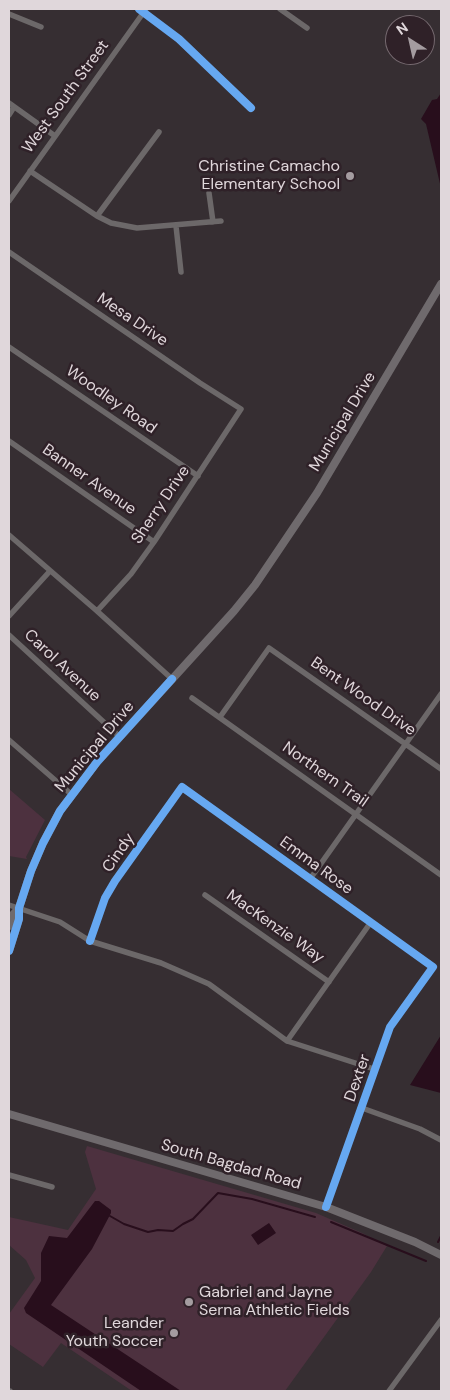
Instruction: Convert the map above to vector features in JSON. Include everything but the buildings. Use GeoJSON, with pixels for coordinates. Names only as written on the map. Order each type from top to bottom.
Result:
{"type":"FeatureCollection","features":[{"type":"Feature","properties":{"kind":"street"},"geometry":{"type":"LineString","coordinates":[[280,9],[307,28]]}},
{"type":"Feature","properties":{"kind":"street"},"geometry":{"type":"LineString","coordinates":[[143,10],[179,39],[251,108]]}},
{"type":"Feature","properties":{"kind":"street","name":"West South Street"},"geometry":{"type":"LineString","coordinates":[[9,201],[143,10]]}},
{"type":"Feature","properties":{"kind":"street"},"geometry":{"type":"LineString","coordinates":[[9,14],[41,27]]}},
{"type":"Feature","properties":{"kind":"street"},"geometry":{"type":"LineString","coordinates":[[9,115],[11,105],[55,136]]}},
{"type":"Feature","properties":{"kind":"street"},"geometry":{"type":"LineString","coordinates":[[97,216],[159,132]]}},
{"type":"Feature","properties":{"kind":"street"},"geometry":{"type":"LineString","coordinates":[[30,171],[111,224],[137,228],[221,222]]}},
{"type":"Feature","properties":{"kind":"street"},"geometry":{"type":"LineString","coordinates":[[209,193],[213,222]]}},
{"type":"Feature","properties":{"kind":"street"},"geometry":{"type":"LineString","coordinates":[[176,226],[181,272]]}},
{"type":"Feature","properties":{"kind":"street","name":"Mesa Drive"},"geometry":{"type":"LineString","coordinates":[[9,252],[241,409]]}},
{"type":"Feature","properties":{"kind":"street","name":"Municipal Drive"},"geometry":{"type":"LineString","coordinates":[[9,951],[19,919],[19,908],[33,865],[60,810],[71,794],[120,737],[234,611],[264,572],[317,493],[441,284]]}},
{"type":"Feature","properties":{"kind":"street","name":"Woodley Road"},"geometry":{"type":"LineString","coordinates":[[9,347],[198,476]]}},
{"type":"Feature","properties":{"kind":"street","name":"Sherry Drive"},"geometry":{"type":"LineString","coordinates":[[97,611],[131,574],[154,542],[241,409]]}},
{"type":"Feature","properties":{"kind":"street","name":"Banner Avenue"},"geometry":{"type":"LineString","coordinates":[[9,441],[154,542]]}},
{"type":"Feature","properties":{"kind":"street"},"geometry":{"type":"LineString","coordinates":[[9,535],[172,679]]}},
{"type":"Feature","properties":{"kind":"street"},"geometry":{"type":"LineString","coordinates":[[9,616],[50,571]]}},
{"type":"Feature","properties":{"kind":"street","name":"Carol Avenue"},"geometry":{"type":"LineString","coordinates":[[9,635],[120,737]]}},
{"type":"Feature","properties":{"kind":"street","name":"Bent Wood Drive"},"geometry":{"type":"LineString","coordinates":[[220,717],[269,648],[441,769]]}},
{"type":"Feature","properties":{"kind":"street"},"geometry":{"type":"LineString","coordinates":[[310,879],[441,694]]}},
{"type":"Feature","properties":{"kind":"street","name":"Northern Trail"},"geometry":{"type":"LineString","coordinates":[[192,698],[441,875]]}},
{"type":"Feature","properties":{"kind":"street"},"geometry":{"type":"LineString","coordinates":[[9,740],[71,794]]}},
{"type":"Feature","properties":{"kind":"street","name":"Emma Rose"},"geometry":{"type":"LineString","coordinates":[[182,787],[433,967]]}},
{"type":"Feature","properties":{"kind":"street","name":"Cindy"},"geometry":{"type":"LineString","coordinates":[[90,941],[105,898],[182,787]]}},
{"type":"Feature","properties":{"kind":"street","name":"MacKenzie Way"},"geometry":{"type":"LineString","coordinates":[[205,895],[329,982]]}},
{"type":"Feature","properties":{"kind":"street"},"geometry":{"type":"LineString","coordinates":[[9,905],[60,922],[90,941],[161,963],[209,984],[287,1041],[374,1069]]}},
{"type":"Feature","properties":{"kind":"street","name":"Municipal Drive"},"geometry":{"type":"LineString","coordinates":[[9,926],[11,918],[19,908]]}},
{"type":"Feature","properties":{"kind":"street"},"geometry":{"type":"LineString","coordinates":[[287,1041],[371,922]]}},
{"type":"Feature","properties":{"kind":"street","name":"Dexter"},"geometry":{"type":"LineString","coordinates":[[326,1207],[390,1028],[433,967]]}},
{"type":"Feature","properties":{"kind":"street"},"geometry":{"type":"LineString","coordinates":[[362,1108],[420,1129],[441,1140]]}},
{"type":"Feature","properties":{"kind":"street","name":"South Bagdad Road"},"geometry":{"type":"LineString","coordinates":[[9,1114],[326,1207],[416,1242],[441,1255]]}},
{"type":"Feature","properties":{"kind":"street"},"geometry":{"type":"LineString","coordinates":[[9,1175],[52,1187]]}},
{"type":"Feature","properties":{"kind":"street"},"geometry":{"type":"LineString","coordinates":[[390,1391],[441,1320]]}},
{"type":"Feature","properties":{"kind":"shaded area"},"geometry":{"type":"Polygon","coordinates":[[[441,93],[441,188],[426,124],[421,119],[432,100],[437,99],[441,93]]]}},
{"type":"Feature","properties":{"kind":"shaded area"},"geometry":{"type":"Polygon","coordinates":[[[9,789],[45,820],[26,857],[27,859],[9,856],[9,789]]]}},
{"type":"Feature","properties":{"kind":"shaded area"},"geometry":{"type":"Polygon","coordinates":[[[441,1035],[441,1093],[410,1085],[441,1035]]]}},
{"type":"Feature","properties":{"kind":"shaded area"},"geometry":{"type":"Polygon","coordinates":[[[87,1146],[316,1213],[387,1246],[371,1272],[285,1391],[132,1391],[61,1343],[43,1367],[9,1344],[9,1314],[35,1278],[26,1260],[9,1245],[9,1217],[68,1230],[96,1189],[85,1152],[87,1146]]]}},
{"type":"Feature","properties":{"kind":"shaded area"},"geometry":{"type":"Polygon","coordinates":[[[95,1201],[99,1201],[111,1210],[111,1213],[92,1249],[51,1305],[181,1391],[141,1391],[26,1313],[24,1308],[41,1281],[41,1253],[49,1236],[67,1238],[95,1201]]]}},
{"type":"Feature","properties":{"kind":"shaded area"},"geometry":{"type":"Polygon","coordinates":[[[269,1223],[276,1233],[258,1245],[251,1235],[269,1223]]]}},
{"type":"Feature","properties":{"kind":"waterway"},"geometry":{"type":"LineString","coordinates":[[110,1216],[124,1224],[148,1232],[158,1230],[173,1231],[193,1219],[218,1193],[252,1199],[315,1217]]}},
{"type":"Feature","properties":{"kind":"waterway"},"geometry":{"type":"LineString","coordinates":[[331,1222],[426,1261]]}},
{"type":"Feature","properties":{"kind":"waterway"},"geometry":{"type":"LineString","coordinates":[[438,1242],[441,1236]]}},
{"type":"Feature","properties":{"kind":"cycle path"},"geometry":{"type":"LineString","coordinates":[[139,9],[179,39],[251,108]]}},
{"type":"Feature","properties":{"kind":"cycle path"},"geometry":{"type":"LineString","coordinates":[[9,951],[19,919],[19,908],[31,871],[60,811],[97,762],[172,679]]}},
{"type":"Feature","properties":{"kind":"cycle path"},"geometry":{"type":"LineString","coordinates":[[90,941],[105,898],[115,881],[182,787],[433,967],[390,1027],[326,1207]]}},
{"type":"Feature","properties":{"kind":"place","name":"Christine Camacho Elementary School"},"geometry":{"type":"Point","coordinates":[350,176]}},
{"type":"Feature","properties":{"kind":"place","name":"Gabriel and Jayne Serna Athletic Fields"},"geometry":{"type":"Point","coordinates":[189,1302]}},
{"type":"Feature","properties":{"kind":"place","name":"Leander Youth Soccer"},"geometry":{"type":"Point","coordinates":[174,1333]}}]}
